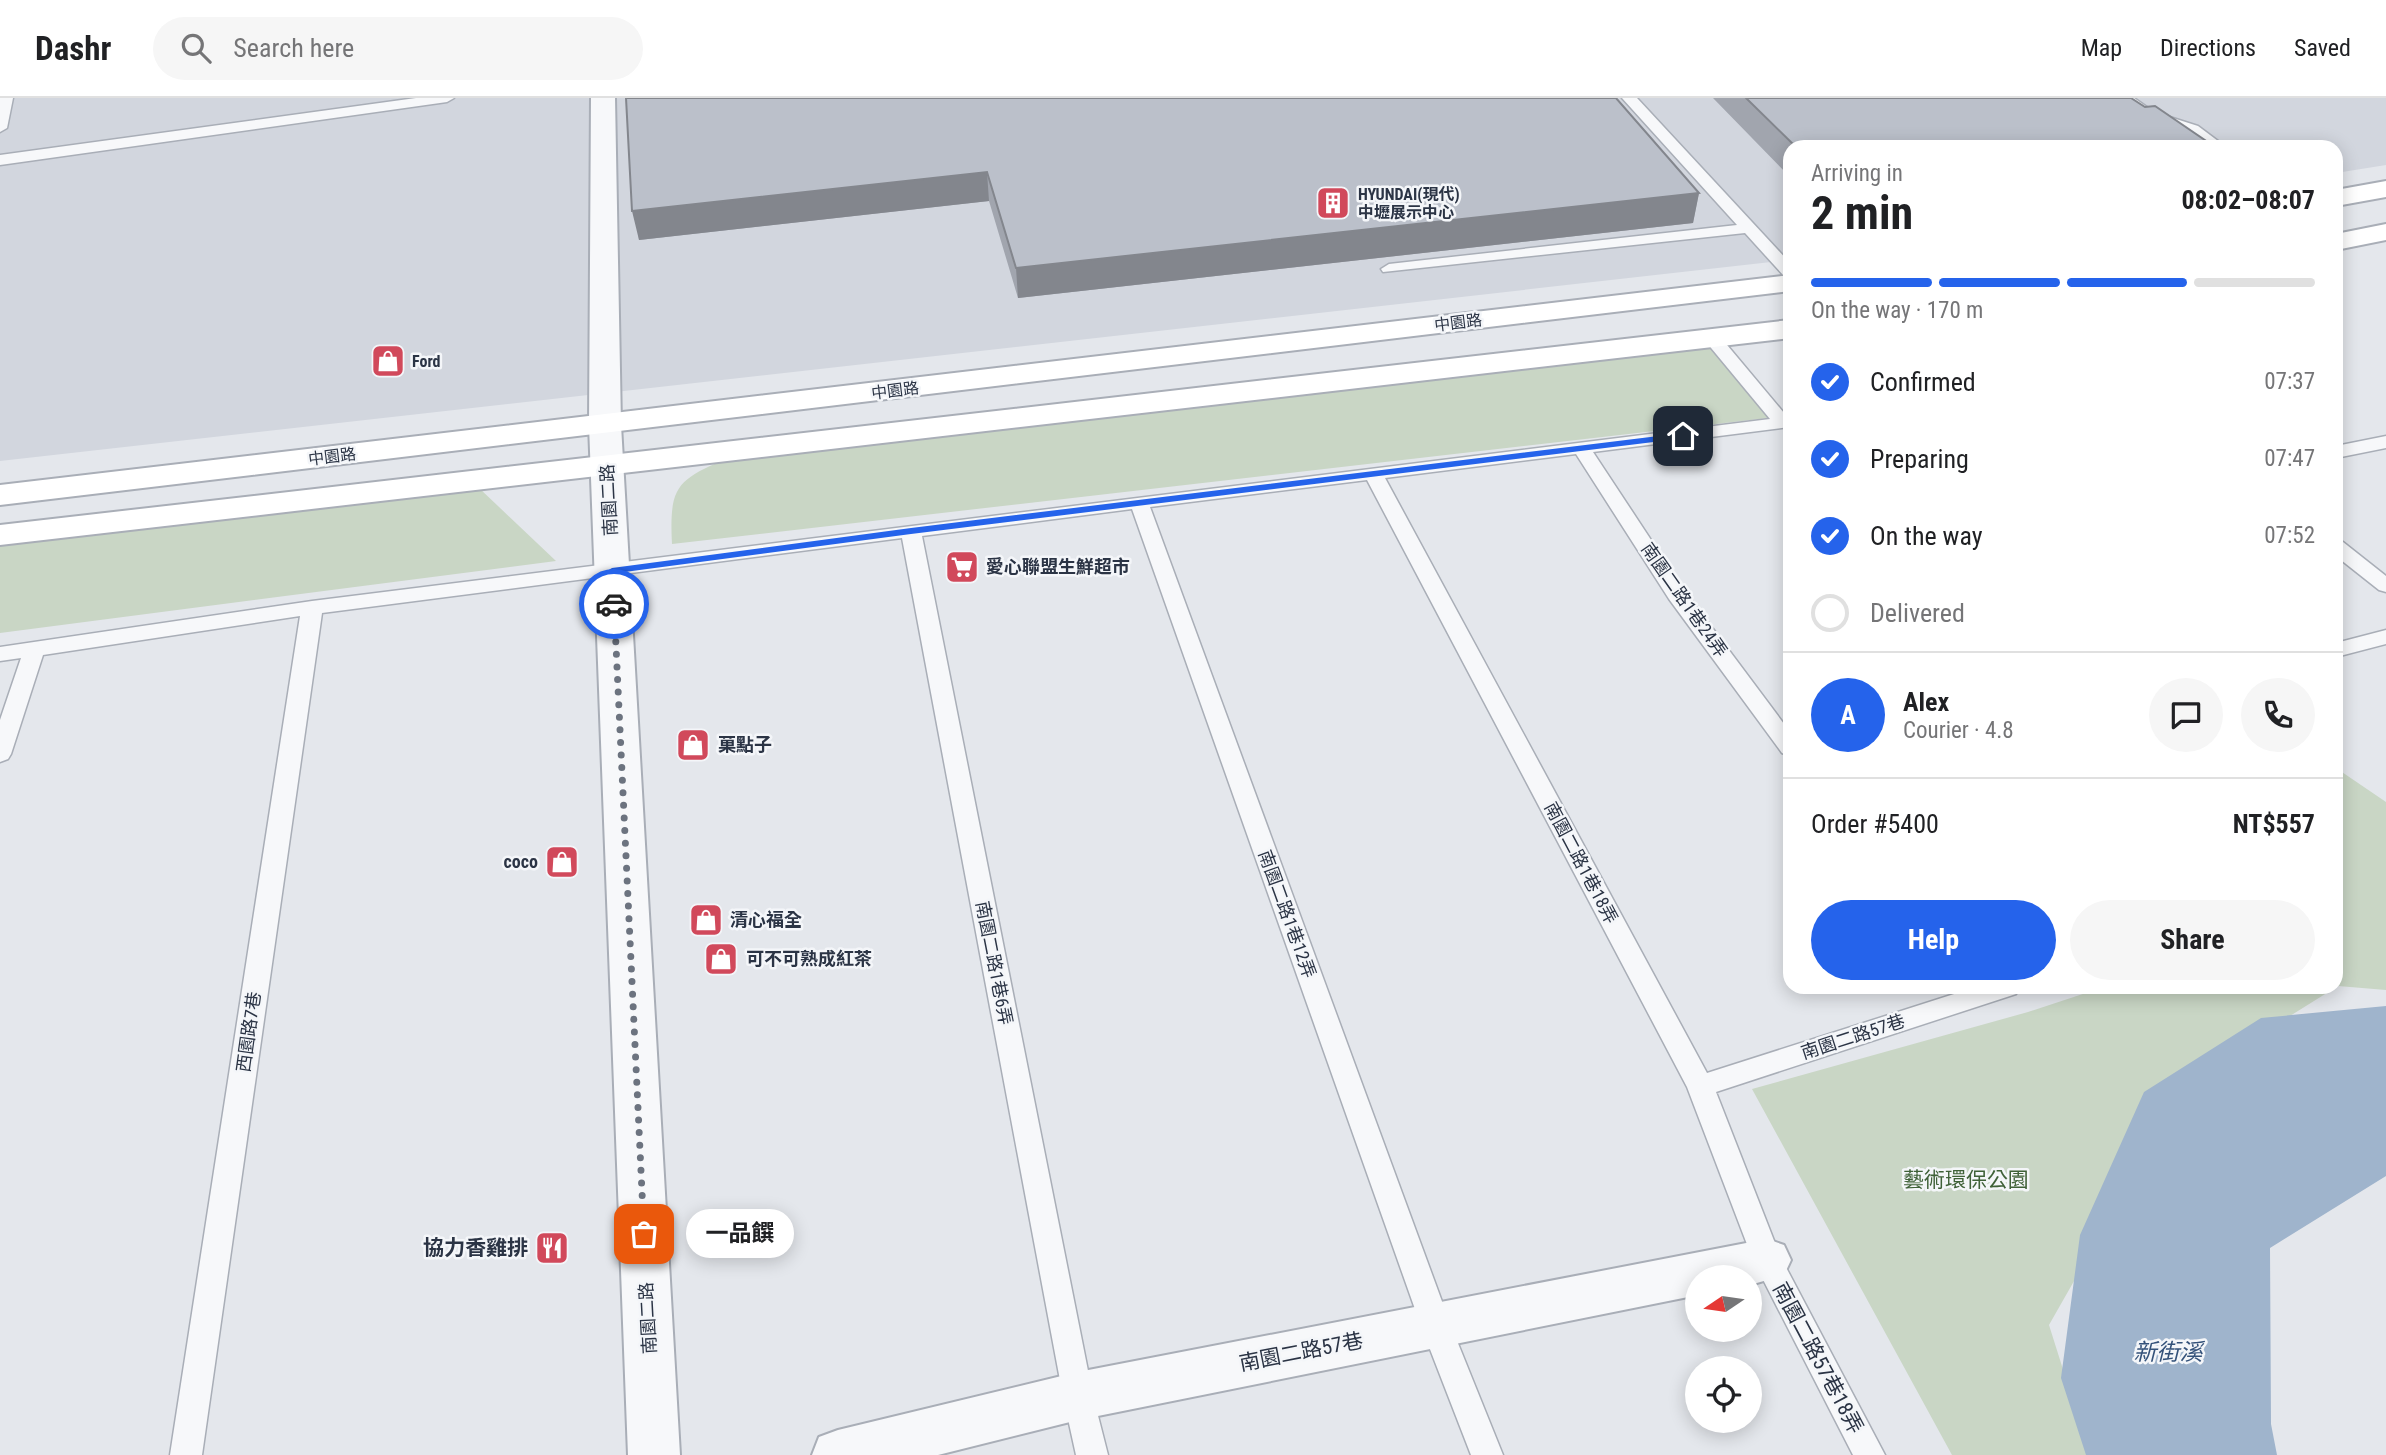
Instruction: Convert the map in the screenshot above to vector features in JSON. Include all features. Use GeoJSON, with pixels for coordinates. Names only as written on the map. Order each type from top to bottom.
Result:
{"type":"FeatureCollection","features":[{"type":"Feature","properties":{"kind":"main road"},"geometry":{"type":"LineString","coordinates":[[2343,197],[2386,189]]}},
{"type":"Feature","properties":{"kind":"main road"},"geometry":{"type":"LineString","coordinates":[[2343,241],[2386,232]]}},
{"type":"Feature","properties":{"kind":"main road","name":"中園路"},"geometry":{"type":"LineString","coordinates":[[0,535],[606,444],[1783,283]]}},
{"type":"Feature","properties":{"kind":"main road","name":"中園路"},"geometry":{"type":"LineString","coordinates":[[0,495],[606,444],[1783,330]]}},
{"type":"Feature","properties":{"kind":"street","name":"南園二路"},"geometry":{"type":"LineString","coordinates":[[603,98],[606,444],[654,1455]]}},
{"type":"Feature","properties":{"kind":"street","name":"南園二路57巷"},"geometry":{"type":"LineString","coordinates":[[838,1455],[1078,1396],[1767,1261]]}},
{"type":"Feature","properties":{"kind":"lane"},"geometry":{"type":"LineString","coordinates":[[0,128],[6,98]]}},
{"type":"Feature","properties":{"kind":"lane"},"geometry":{"type":"LineString","coordinates":[[0,160],[447,98]]}},
{"type":"Feature","properties":{"kind":"lane"},"geometry":{"type":"LineString","coordinates":[[1629,98],[1783,265]]}},
{"type":"Feature","properties":{"kind":"lane"},"geometry":{"type":"LineString","coordinates":[[2125,98],[2149,115],[2193,129],[2209,140]]}},
{"type":"Feature","properties":{"kind":"lane"},"geometry":{"type":"LineString","coordinates":[[1390,269],[1749,228]]}},
{"type":"Feature","properties":{"kind":"lane"},"geometry":{"type":"LineString","coordinates":[[1711,337],[1783,422]]}},
{"type":"Feature","properties":{"kind":"lane"},"geometry":{"type":"LineString","coordinates":[[0,653],[312,608],[911,531],[1582,449],[1783,427]]}},
{"type":"Feature","properties":{"kind":"lane"},"geometry":{"type":"LineString","coordinates":[[2343,451],[2386,442]]}},
{"type":"Feature","properties":{"kind":"lane","name":"南園二路1巷24弄"},"geometry":{"type":"LineString","coordinates":[[1582,449],[1676,594],[1783,739]]}},
{"type":"Feature","properties":{"kind":"lane","name":"南園二路1巷18弄"},"geometry":{"type":"LineString","coordinates":[[1374,475],[1700,1086],[1767,1261]]}},
{"type":"Feature","properties":{"kind":"lane","name":"南園二路1巷12弄"},"geometry":{"type":"LineString","coordinates":[[1139,503],[1436,1326],[1487,1455]]}},
{"type":"Feature","properties":{"kind":"lane","name":"南園二路1巷6弄"},"geometry":{"type":"LineString","coordinates":[[911,531],[1078,1396],[1092,1455]]}},
{"type":"Feature","properties":{"kind":"lane"},"geometry":{"type":"LineString","coordinates":[[2343,552],[2386,586]]}},
{"type":"Feature","properties":{"kind":"lane","name":"西園路7巷"},"geometry":{"type":"LineString","coordinates":[[187,1455],[312,608]]}},
{"type":"Feature","properties":{"kind":"lane"},"geometry":{"type":"LineString","coordinates":[[2343,648],[2386,637]]}},
{"type":"Feature","properties":{"kind":"lane"},"geometry":{"type":"LineString","coordinates":[[0,754],[34,649]]}},
{"type":"Feature","properties":{"kind":"lane","name":"南園二路57巷"},"geometry":{"type":"LineString","coordinates":[[1700,1086],[1965,994]]}},
{"type":"Feature","properties":{"kind":"lane","name":"南園二路57巷18弄"},"geometry":{"type":"LineString","coordinates":[[1767,1261],[1869,1455]]}},
{"type":"Feature","properties":{"kind":"shaded area"},"geometry":{"type":"Polygon","coordinates":[[[0,98],[2386,98],[2386,165],[2343,172],[2343,140],[1783,140],[1783,261],[0,461],[0,98]]]}},
{"type":"Feature","properties":{"kind":"green space"},"geometry":{"type":"Polygon","coordinates":[[[1708,344],[1768,418],[672,544],[672,509],[680,487],[698,472],[730,457],[1708,344]]]}},
{"type":"Feature","properties":{"kind":"green space"},"geometry":{"type":"Polygon","coordinates":[[[479,488],[556,561],[0,633],[0,545],[479,488]]]}},
{"type":"Feature","properties":{"kind":"green space","name":"藝術環保公園"},"geometry":{"type":"Polygon","coordinates":[[[2343,773],[2386,802],[2386,990],[2343,986],[2343,773]]]}},
{"type":"Feature","properties":{"kind":"green space","name":"藝術環保公園"},"geometry":{"type":"Polygon","coordinates":[[[2083,994],[2325,994],[2189,1079],[2049,1325],[2090,1455],[1952,1455],[1752,1089],[2028,1012],[2083,994]]]}},
{"type":"Feature","properties":{"kind":"water","name":"新街溪"},"geometry":{"type":"Polygon","coordinates":[[[2386,1006],[2386,1176],[2270,1248],[2271,1424],[2277,1455],[2086,1455],[2061,1378],[2080,1235],[2144,1092],[2261,1018],[2386,1006]]]}},
{"type":"Feature","properties":{"kind":"building"},"geometry":{"type":"Polygon","coordinates":[[[626,98],[1616,98],[1699,193],[1016,268],[987,172],[632,211],[626,98]]]}},
{"type":"Feature","properties":{"kind":"building"},"geometry":{"type":"Polygon","coordinates":[[[1746,98],[2131,98],[2145,107],[2155,106],[2205,140],[1789,140],[1746,98]]]}},
{"type":"Feature","properties":{"kind":"way so far"},"geometry":{"type":"LineString","coordinates":[[614,604],[644,1234]]}},
{"type":"Feature","properties":{"kind":"place","name":"HYUNDAI(現代) 中壢展示中心"},"geometry":{"type":"Point","coordinates":[1333,203]}},
{"type":"Feature","properties":{"kind":"place","name":"Ford"},"geometry":{"type":"Point","coordinates":[388,361]}},
{"type":"Feature","properties":{"kind":"place","name":"愛心聯盟生鮮超市"},"geometry":{"type":"Point","coordinates":[962,567]}},
{"type":"Feature","properties":{"kind":"place","name":"菓點子"},"geometry":{"type":"Point","coordinates":[693,745]}},
{"type":"Feature","properties":{"kind":"place","name":"coco"},"geometry":{"type":"Point","coordinates":[562,862]}},
{"type":"Feature","properties":{"kind":"place","name":"清心福全"},"geometry":{"type":"Point","coordinates":[706,920]}},
{"type":"Feature","properties":{"kind":"place","name":"可不可熟成紅茶"},"geometry":{"type":"Point","coordinates":[721,959]}},
{"type":"Feature","properties":{"kind":"place","name":"一品饌"},"geometry":{"type":"Point","coordinates":[644,1234]}},
{"type":"Feature","properties":{"kind":"place","name":"協力香雞排"},"geometry":{"type":"Point","coordinates":[552,1248]}},
{"type":"Feature","properties":{"kind":"route"},"geometry":{"type":"LineString","coordinates":[[614,604],[612,571],[911,531],[1683,436]]}}]}
